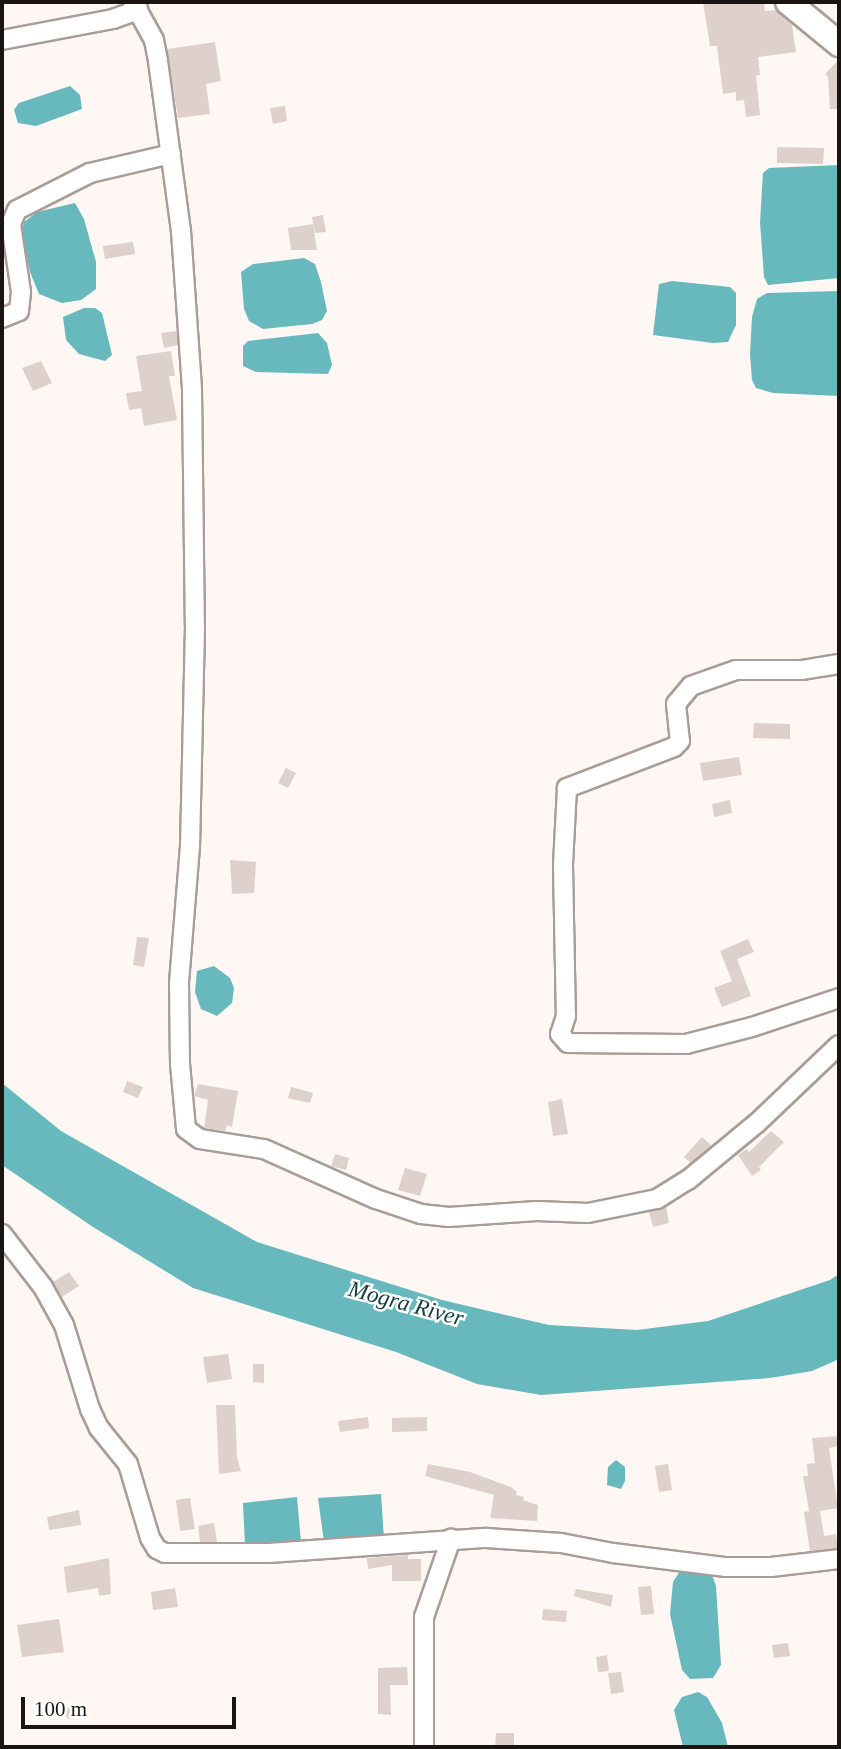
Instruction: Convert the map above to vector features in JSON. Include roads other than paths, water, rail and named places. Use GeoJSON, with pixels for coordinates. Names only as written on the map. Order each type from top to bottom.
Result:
{"type":"FeatureCollection","features":[{"type":"Feature","properties":{"kind":"street"},"geometry":{"type":"LineString","coordinates":[[788,2],[839,44]]}},
{"type":"Feature","properties":{"kind":"street"},"geometry":{"type":"LineString","coordinates":[[2,40],[113,19],[136,6],[154,40],[181,231],[196,481],[190,846],[179,983],[180,1063],[186,1129],[200,1139],[253,1146],[275,1153],[376,1199],[421,1214],[459,1217],[537,1211],[588,1213],[657,1199],[688,1180],[757,1123],[839,1045]]}},
{"type":"Feature","properties":{"kind":"street"},"geometry":{"type":"LineString","coordinates":[[2,317],[19,311],[21,292],[11,224],[17,210],[90,173],[171,154]]}},
{"type":"Feature","properties":{"kind":"street"},"geometry":{"type":"LineString","coordinates":[[839,664],[802,670],[736,670],[691,686],[676,704],[680,741],[674,747],[567,788],[563,865],[566,1016],[561,1038],[568,1043],[686,1044],[752,1027],[839,998]]}},
{"type":"Feature","properties":{"kind":"street"},"geometry":{"type":"LineString","coordinates":[[2,1234],[43,1287],[64,1325],[90,1409],[99,1428],[128,1464],[143,1521],[157,1549],[165,1553],[269,1553],[451,1539],[561,1543],[613,1553],[726,1567],[771,1567],[839,1559]]}},
{"type":"Feature","properties":{"kind":"street"},"geometry":{"type":"LineString","coordinates":[[424,1747],[424,1617],[451,1539]]}},
{"type":"Feature","properties":{"kind":"water"},"geometry":{"type":"Polygon","coordinates":[[[70,86],[80,95],[82,109],[36,126],[18,123],[14,110],[19,103],[70,86]]]}},
{"type":"Feature","properties":{"kind":"water"},"geometry":{"type":"Polygon","coordinates":[[[839,165],[839,278],[768,285],[764,277],[760,222],[763,173],[769,168],[839,165]]]}},
{"type":"Feature","properties":{"kind":"water"},"geometry":{"type":"Polygon","coordinates":[[[75,203],[84,219],[96,262],[96,289],[81,300],[62,303],[39,294],[30,272],[22,232],[24,222],[37,212],[75,203]]]}},
{"type":"Feature","properties":{"kind":"water"},"geometry":{"type":"Polygon","coordinates":[[[304,258],[315,264],[321,282],[327,311],[322,320],[312,324],[263,329],[249,321],[244,309],[241,272],[253,264],[304,258]]]}},
{"type":"Feature","properties":{"kind":"water"},"geometry":{"type":"Polygon","coordinates":[[[672,281],[730,287],[736,293],[736,325],[728,342],[713,343],[653,335],[659,284],[672,281]]]}},
{"type":"Feature","properties":{"kind":"water"},"geometry":{"type":"Polygon","coordinates":[[[839,291],[839,396],[773,393],[756,388],[752,380],[750,354],[752,317],[757,299],[767,293],[839,291]]]}},
{"type":"Feature","properties":{"kind":"water"},"geometry":{"type":"Polygon","coordinates":[[[84,308],[95,308],[102,313],[112,355],[105,361],[79,354],[66,340],[63,317],[84,308]]]}},
{"type":"Feature","properties":{"kind":"water"},"geometry":{"type":"Polygon","coordinates":[[[318,333],[327,343],[332,365],[328,374],[256,372],[243,366],[243,346],[248,341],[318,333]]]}},
{"type":"Feature","properties":{"kind":"water"},"geometry":{"type":"Polygon","coordinates":[[[214,966],[230,978],[234,988],[232,1003],[217,1016],[201,1009],[195,992],[197,971],[214,966]]]}},
{"type":"Feature","properties":{"kind":"water","name":"Mogra River"},"geometry":{"type":"Polygon","coordinates":[[[2,1083],[61,1131],[257,1242],[442,1300],[549,1325],[637,1330],[708,1321],[830,1280],[839,1274],[839,1359],[812,1371],[770,1378],[541,1395],[477,1384],[396,1352],[193,1288],[93,1227],[2,1165],[2,1083]]]}},
{"type":"Feature","properties":{"kind":"water"},"geometry":{"type":"Polygon","coordinates":[[[616,1460],[625,1467],[625,1481],[621,1489],[607,1485],[608,1467],[616,1460]]]}},
{"type":"Feature","properties":{"kind":"water"},"geometry":{"type":"Polygon","coordinates":[[[381,1494],[384,1539],[324,1542],[318,1498],[381,1494]]]}},
{"type":"Feature","properties":{"kind":"water"},"geometry":{"type":"Polygon","coordinates":[[[297,1497],[301,1542],[245,1546],[243,1503],[297,1497]]]}},
{"type":"Feature","properties":{"kind":"water"},"geometry":{"type":"Polygon","coordinates":[[[680,1571],[712,1575],[716,1586],[721,1665],[713,1678],[690,1679],[682,1670],[670,1614],[673,1582],[680,1571]]]}},
{"type":"Feature","properties":{"kind":"water"},"geometry":{"type":"Polygon","coordinates":[[[698,1692],[707,1697],[722,1723],[728,1747],[683,1747],[674,1710],[682,1697],[698,1692]]]}}]}
